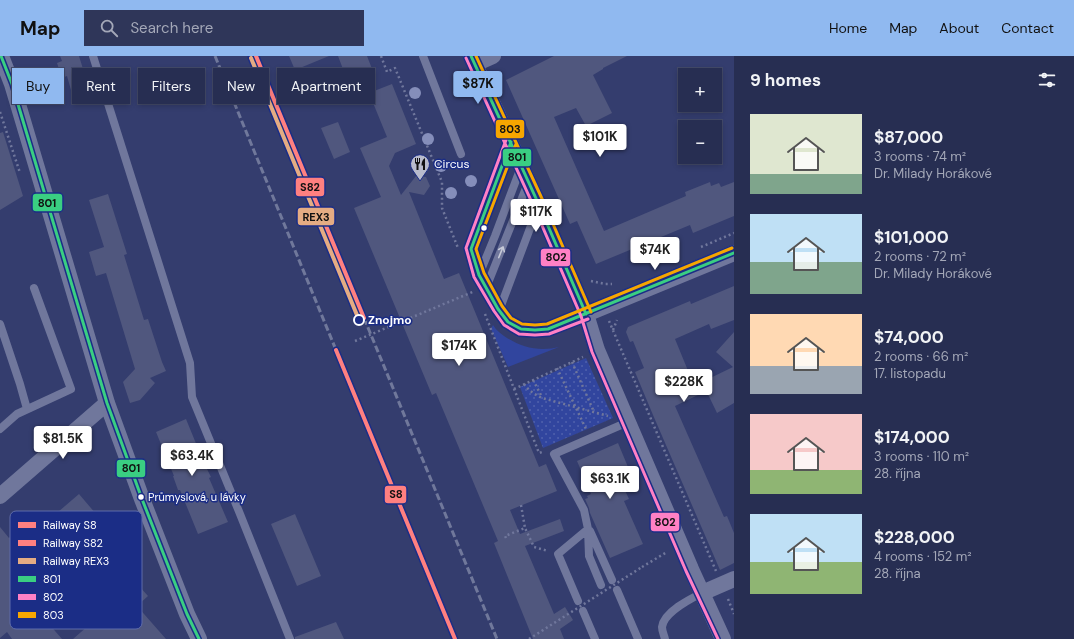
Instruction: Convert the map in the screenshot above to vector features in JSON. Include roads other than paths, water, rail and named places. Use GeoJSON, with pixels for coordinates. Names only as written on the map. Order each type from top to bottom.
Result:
{"type":"FeatureCollection","features":[{"type":"Feature","properties":{"kind":"street"},"geometry":{"type":"LineString","coordinates":[[1,56],[12,84],[108,403],[142,499],[198,639]]}},
{"type":"Feature","properties":{"kind":"street"},"geometry":{"type":"LineString","coordinates":[[493,56],[473,60],[539,204],[586,314],[621,420],[723,639]]}},
{"type":"Feature","properties":{"kind":"street"},"geometry":{"type":"LineString","coordinates":[[586,314],[734,253]]}},
{"type":"Feature","properties":{"kind":"street"},"geometry":{"type":"LineString","coordinates":[[0,496],[108,403]]}},
{"type":"Feature","properties":{"kind":"street"},"geometry":{"type":"LineString","coordinates":[[702,593],[728,582]]}},
{"type":"Feature","properties":{"kind":"lane"},"geometry":{"type":"LineString","coordinates":[[93,56],[190,363],[192,397],[290,639]]}},
{"type":"Feature","properties":{"kind":"lane"},"geometry":{"type":"LineString","coordinates":[[423,56],[461,154]]}},
{"type":"Feature","properties":{"kind":"lane"},"geometry":{"type":"LineString","coordinates":[[511,142],[471,249],[479,275],[499,311],[508,322],[521,329],[548,329],[586,314]]}},
{"type":"Feature","properties":{"kind":"lane"},"geometry":{"type":"LineString","coordinates":[[479,275],[521,166]]}},
{"type":"Feature","properties":{"kind":"lane"},"geometry":{"type":"LineString","coordinates":[[486,288],[528,182]]}},
{"type":"Feature","properties":{"kind":"lane"},"geometry":{"type":"LineString","coordinates":[[499,311],[539,204]]}},
{"type":"Feature","properties":{"kind":"lane"},"geometry":{"type":"LineString","coordinates":[[0,430],[17,414],[71,389],[34,288]]}},
{"type":"Feature","properties":{"kind":"lane"},"geometry":{"type":"LineString","coordinates":[[0,324],[27,409]]}},
{"type":"Feature","properties":{"kind":"lane"},"geometry":{"type":"LineString","coordinates":[[602,585],[589,556],[588,529],[584,510],[554,454],[621,420]]}},
{"type":"Feature","properties":{"kind":"lane"},"geometry":{"type":"LineString","coordinates":[[578,601],[558,554],[588,529]]}},
{"type":"Feature","properties":{"kind":"lane"},"geometry":{"type":"LineString","coordinates":[[588,529],[612,580]]}},
{"type":"Feature","properties":{"kind":"lane"},"geometry":{"type":"LineString","coordinates":[[617,590],[638,639]]}},
{"type":"Feature","properties":{"kind":"lane"},"geometry":{"type":"LineString","coordinates":[[665,639],[662,625],[670,612],[702,593]]}},
{"type":"Feature","properties":{"kind":"lane"},"geometry":{"type":"LineString","coordinates":[[582,611],[595,639]]}},
{"type":"Feature","properties":{"kind":"railway"},"geometry":{"type":"LineString","coordinates":[[215,56],[336,350]]}},
{"type":"Feature","properties":{"kind":"railway"},"geometry":{"type":"LineString","coordinates":[[364,318],[497,639]]}},
{"type":"Feature","properties":{"kind":"rail line","name":"S82"},"geometry":{"type":"LineString","coordinates":[[256,56],[364,318]]}},
{"type":"Feature","properties":{"kind":"rail line","name":"REX3"},"geometry":{"type":"LineString","coordinates":[[251,58],[359,320]]}},
{"type":"Feature","properties":{"kind":"rail line","name":"S8"},"geometry":{"type":"LineString","coordinates":[[336,350],[455,639]]}},
{"type":"Feature","properties":{"kind":"place","name":"Circus"},"geometry":{"type":"Point","coordinates":[420,181]}},
{"type":"Feature","properties":{"kind":"place","name":"Znojmo"},"geometry":{"type":"Point","coordinates":[359,320]}},
{"type":"Feature","properties":{"kind":"place","name":"Průmyslová, u lávky"},"geometry":{"type":"Point","coordinates":[141,497]}}]}
